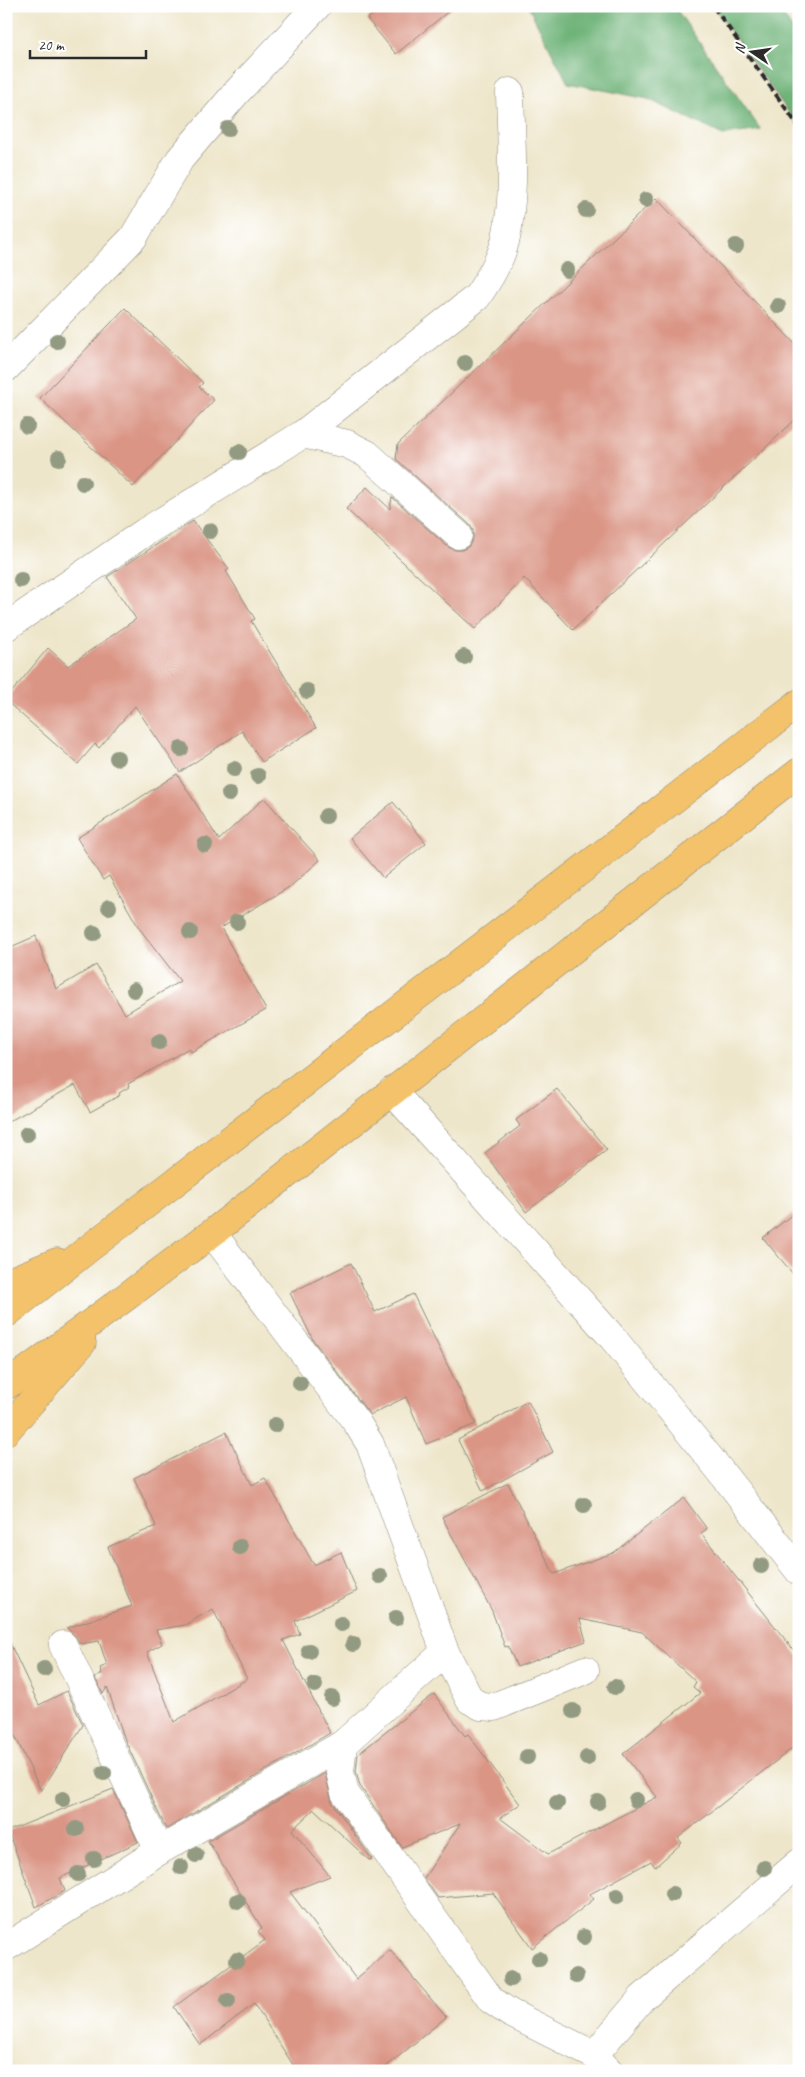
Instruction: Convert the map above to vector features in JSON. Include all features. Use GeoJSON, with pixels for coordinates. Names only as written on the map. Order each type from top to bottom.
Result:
{"type":"FeatureCollection","features":[{"type":"Feature","properties":{"kind":"highway"},"geometry":{"type":"LineString","coordinates":[[6,1314],[799,703]]}},
{"type":"Feature","properties":{"kind":"highway"},"geometry":{"type":"LineString","coordinates":[[6,1386],[212,1233],[799,772]]}},
{"type":"Feature","properties":{"kind":"highway"},"geometry":{"type":"LineString","coordinates":[[6,1283],[88,1249]]}},
{"type":"Feature","properties":{"kind":"highway"},"geometry":{"type":"LineString","coordinates":[[6,1431],[117,1303]]}},
{"type":"Feature","properties":{"kind":"street"},"geometry":{"type":"LineString","coordinates":[[6,368],[133,238],[180,159],[236,92],[317,6]]}},
{"type":"Feature","properties":{"kind":"street"},"geometry":{"type":"LineString","coordinates":[[6,627],[145,532],[303,434],[477,297],[494,272],[506,239],[512,194],[510,92]]}},
{"type":"Feature","properties":{"kind":"street"},"geometry":{"type":"LineString","coordinates":[[303,434],[348,444],[367,454],[458,535]]}},
{"type":"Feature","properties":{"kind":"street"},"geometry":{"type":"LineString","coordinates":[[392,1092],[612,1337],[799,1571]]}},
{"type":"Feature","properties":{"kind":"street"},"geometry":{"type":"LineString","coordinates":[[212,1233],[357,1423],[370,1444],[445,1652],[470,1700],[481,1706],[494,1707],[585,1670]]}},
{"type":"Feature","properties":{"kind":"street"},"geometry":{"type":"LineString","coordinates":[[63,1645],[159,1851]]}},
{"type":"Feature","properties":{"kind":"street"},"geometry":{"type":"LineString","coordinates":[[6,1947],[159,1851],[343,1744],[445,1652]]}},
{"type":"Feature","properties":{"kind":"street"},"geometry":{"type":"LineString","coordinates":[[343,1744],[340,1772],[345,1793],[491,2000],[510,2013],[601,2063],[642,1998],[799,1863]]}},
{"type":"Feature","properties":{"kind":"green space"},"geometry":{"type":"Polygon","coordinates":[[[528,6],[674,6],[761,130],[723,135],[648,99],[568,83],[528,6]]]}},
{"type":"Feature","properties":{"kind":"green space"},"geometry":{"type":"Polygon","coordinates":[[[713,6],[777,6],[799,39],[799,127],[713,6]]]}},
{"type":"Feature","properties":{"kind":"building"},"geometry":{"type":"Polygon","coordinates":[[[382,6],[455,6],[396,54],[367,19],[382,6]]]}},
{"type":"Feature","properties":{"kind":"building"},"geometry":{"type":"Polygon","coordinates":[[[656,198],[799,348],[799,416],[573,630],[524,578],[475,629],[346,509],[367,487],[390,509],[392,497],[448,547],[462,550],[469,546],[473,538],[473,530],[469,524],[396,459],[398,444],[656,198]]]}},
{"type":"Feature","properties":{"kind":"building"},"geometry":{"type":"Polygon","coordinates":[[[125,308],[203,383],[199,387],[214,400],[133,487],[40,398],[125,308]]]}},
{"type":"Feature","properties":{"kind":"building"},"geometry":{"type":"Polygon","coordinates":[[[193,521],[229,569],[226,571],[255,619],[251,621],[316,728],[262,762],[242,731],[180,772],[135,706],[99,748],[95,744],[78,764],[6,699],[48,648],[68,666],[136,619],[107,577],[193,521]]]}},
{"type":"Feature","properties":{"kind":"building"},"geometry":{"type":"Polygon","coordinates":[[[177,774],[219,840],[264,798],[320,860],[291,886],[221,928],[266,1010],[191,1052],[189,1048],[128,1084],[129,1087],[119,1093],[120,1095],[90,1112],[75,1085],[6,1123],[6,949],[36,936],[56,989],[96,965],[125,1014],[180,981],[139,928],[109,876],[103,880],[77,838],[177,774]]]}},
{"type":"Feature","properties":{"kind":"building"},"geometry":{"type":"Polygon","coordinates":[[[393,802],[426,843],[383,878],[350,838],[393,802]]]}},
{"type":"Feature","properties":{"kind":"building"},"geometry":{"type":"Polygon","coordinates":[[[557,1089],[607,1150],[526,1212],[485,1153],[520,1126],[516,1120],[557,1089]]]}},
{"type":"Feature","properties":{"kind":"building"},"geometry":{"type":"Polygon","coordinates":[[[799,1209],[799,1281],[763,1238],[799,1209]]]}},
{"type":"Feature","properties":{"kind":"building"},"geometry":{"type":"Polygon","coordinates":[[[351,1263],[375,1312],[413,1294],[476,1424],[426,1444],[406,1397],[370,1415],[313,1340],[290,1293],[351,1263]]]}},
{"type":"Feature","properties":{"kind":"building"},"geometry":{"type":"Polygon","coordinates":[[[528,1401],[553,1452],[483,1491],[458,1440],[528,1401]]]}},
{"type":"Feature","properties":{"kind":"building"},"geometry":{"type":"Polygon","coordinates":[[[226,1432],[252,1485],[265,1478],[314,1565],[341,1552],[357,1591],[295,1621],[300,1634],[283,1640],[330,1733],[166,1829],[125,1740],[107,1687],[103,1694],[95,1678],[102,1674],[100,1668],[107,1665],[99,1641],[80,1644],[67,1628],[132,1606],[108,1547],[156,1526],[134,1478],[226,1432]],[[213,1609],[185,1625],[156,1630],[162,1644],[147,1652],[174,1722],[247,1679],[213,1609]]]}},
{"type":"Feature","properties":{"kind":"building"},"geometry":{"type":"Polygon","coordinates":[[[508,1483],[554,1574],[613,1553],[684,1498],[707,1529],[701,1533],[799,1657],[799,1743],[678,1838],[682,1843],[655,1867],[651,1861],[590,1894],[594,1899],[532,1948],[493,1893],[438,1898],[424,1878],[460,1824],[402,1847],[360,1786],[356,1771],[358,1754],[434,1694],[465,1736],[468,1734],[520,1804],[500,1818],[548,1854],[657,1797],[623,1754],[700,1693],[693,1687],[696,1682],[642,1632],[580,1619],[586,1641],[517,1667],[508,1646],[505,1647],[492,1611],[442,1517],[508,1483]]]}},
{"type":"Feature","properties":{"kind":"building"},"geometry":{"type":"Polygon","coordinates":[[[6,1635],[39,1705],[67,1691],[83,1725],[41,1791],[6,1717],[6,1635]]]}},
{"type":"Feature","properties":{"kind":"building"},"geometry":{"type":"Polygon","coordinates":[[[325,1773],[332,1802],[372,1859],[369,1860],[314,1809],[292,1830],[330,1876],[290,1892],[356,1979],[390,1950],[446,2017],[381,2071],[297,2071],[254,2004],[200,2045],[174,2007],[265,1940],[258,1931],[262,1928],[208,1841],[325,1773]]]}},
{"type":"Feature","properties":{"kind":"building"},"geometry":{"type":"Polygon","coordinates":[[[113,1789],[138,1842],[60,1878],[65,1891],[36,1907],[8,1831],[113,1789]]]}},
{"type":"Feature","properties":{"kind":"railway"},"geometry":{"type":"LineString","coordinates":[[713,6],[799,127]]}}]}
